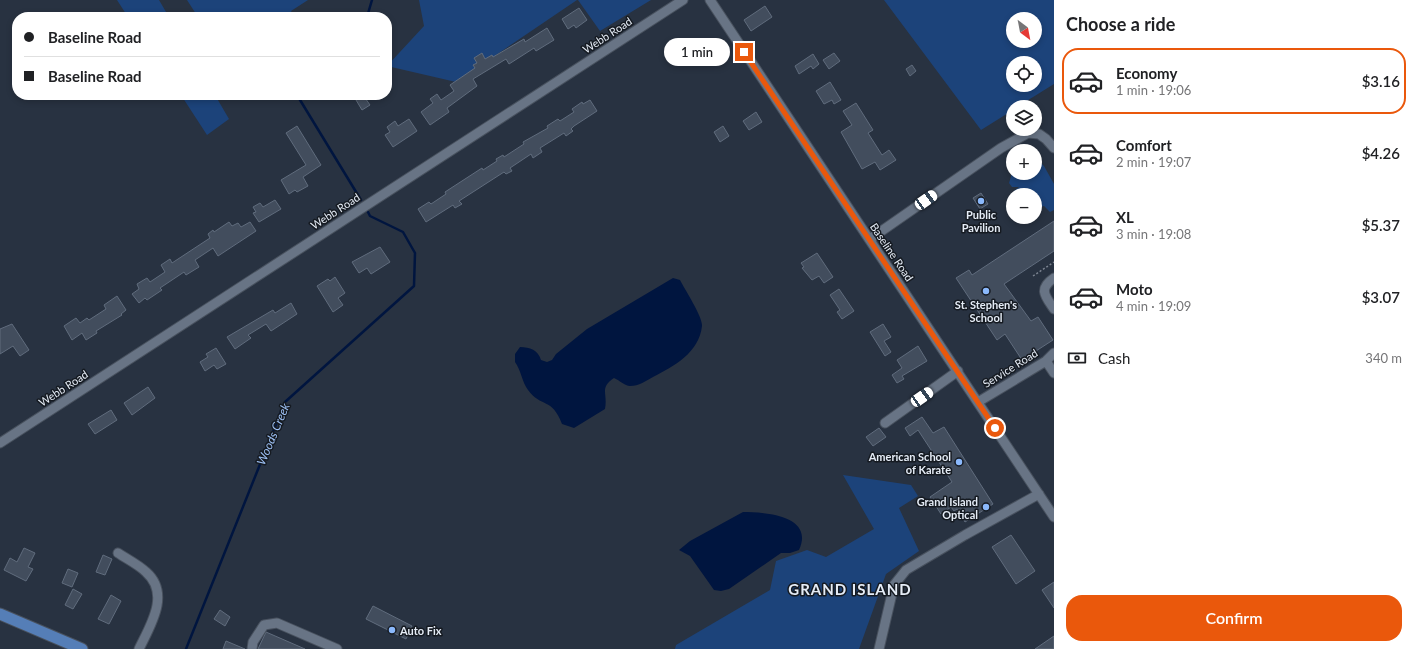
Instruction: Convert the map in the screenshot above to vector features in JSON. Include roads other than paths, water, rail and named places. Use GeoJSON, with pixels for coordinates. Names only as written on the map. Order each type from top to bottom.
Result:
{"type":"FeatureCollection","features":[{"type":"Feature","properties":{"kind":"main road"},"geometry":{"type":"LineString","coordinates":[[0,614],[82,649]]}},
{"type":"Feature","properties":{"kind":"street","name":"Webb Road"},"geometry":{"type":"LineString","coordinates":[[0,443],[683,0]]}},
{"type":"Feature","properties":{"kind":"street","name":"Baseline Road"},"geometry":{"type":"LineString","coordinates":[[710,0],[1039,494],[1051,506],[1054,518]]}},
{"type":"Feature","properties":{"kind":"street"},"geometry":{"type":"LineString","coordinates":[[870,240],[1001,148],[1028,133],[1039,134],[1054,148]]}},
{"type":"Feature","properties":{"kind":"street"},"geometry":{"type":"LineString","coordinates":[[1054,278],[1047,283],[1044,288],[1045,295],[1054,309]]}},
{"type":"Feature","properties":{"kind":"street","name":"Service Road"},"geometry":{"type":"LineString","coordinates":[[978,402],[1046,361],[1054,353]]}},
{"type":"Feature","properties":{"kind":"street"},"geometry":{"type":"LineString","coordinates":[[1046,361],[1054,373]]}},
{"type":"Feature","properties":{"kind":"street"},"geometry":{"type":"LineString","coordinates":[[885,423],[958,371]]}},
{"type":"Feature","properties":{"kind":"street"},"geometry":{"type":"LineString","coordinates":[[879,649],[894,585],[906,570],[1039,494]]}},
{"type":"Feature","properties":{"kind":"street"},"geometry":{"type":"LineString","coordinates":[[118,553],[145,571],[154,580],[159,595],[155,615],[139,649]]}},
{"type":"Feature","properties":{"kind":"street"},"geometry":{"type":"LineString","coordinates":[[252,649],[253,642],[264,625],[277,623],[337,649]]}},
{"type":"Feature","properties":{"kind":"waterway","name":"Woods Creek"},"geometry":{"type":"LineString","coordinates":[[368,12],[372,0]]}},
{"type":"Feature","properties":{"kind":"waterway","name":"Woods Creek"},"geometry":{"type":"LineString","coordinates":[[300,100],[361,200]]}},
{"type":"Feature","properties":{"kind":"waterway","name":"Woods Creek"},"geometry":{"type":"LineString","coordinates":[[186,649],[285,402],[414,286],[415,253],[403,232],[370,216],[368,212]]}},
{"type":"Feature","properties":{"kind":"place","name":"Public Pavilion"},"geometry":{"type":"Point","coordinates":[981,201]}},
{"type":"Feature","properties":{"kind":"place","name":"St. Stephen's School"},"geometry":{"type":"Point","coordinates":[986,291]}},
{"type":"Feature","properties":{"kind":"place","name":"American School of Karate"},"geometry":{"type":"Point","coordinates":[959,462]}},
{"type":"Feature","properties":{"kind":"place","name":"Grand Island Optical"},"geometry":{"type":"Point","coordinates":[986,507]}},
{"type":"Feature","properties":{"kind":"place","name":"Auto Fix"},"geometry":{"type":"Point","coordinates":[392,630]}},
{"type":"Feature","properties":{"kind":"district","name":"GRAND ISLAND"},"geometry":{"type":"Point","coordinates":[850,589]}}]}
